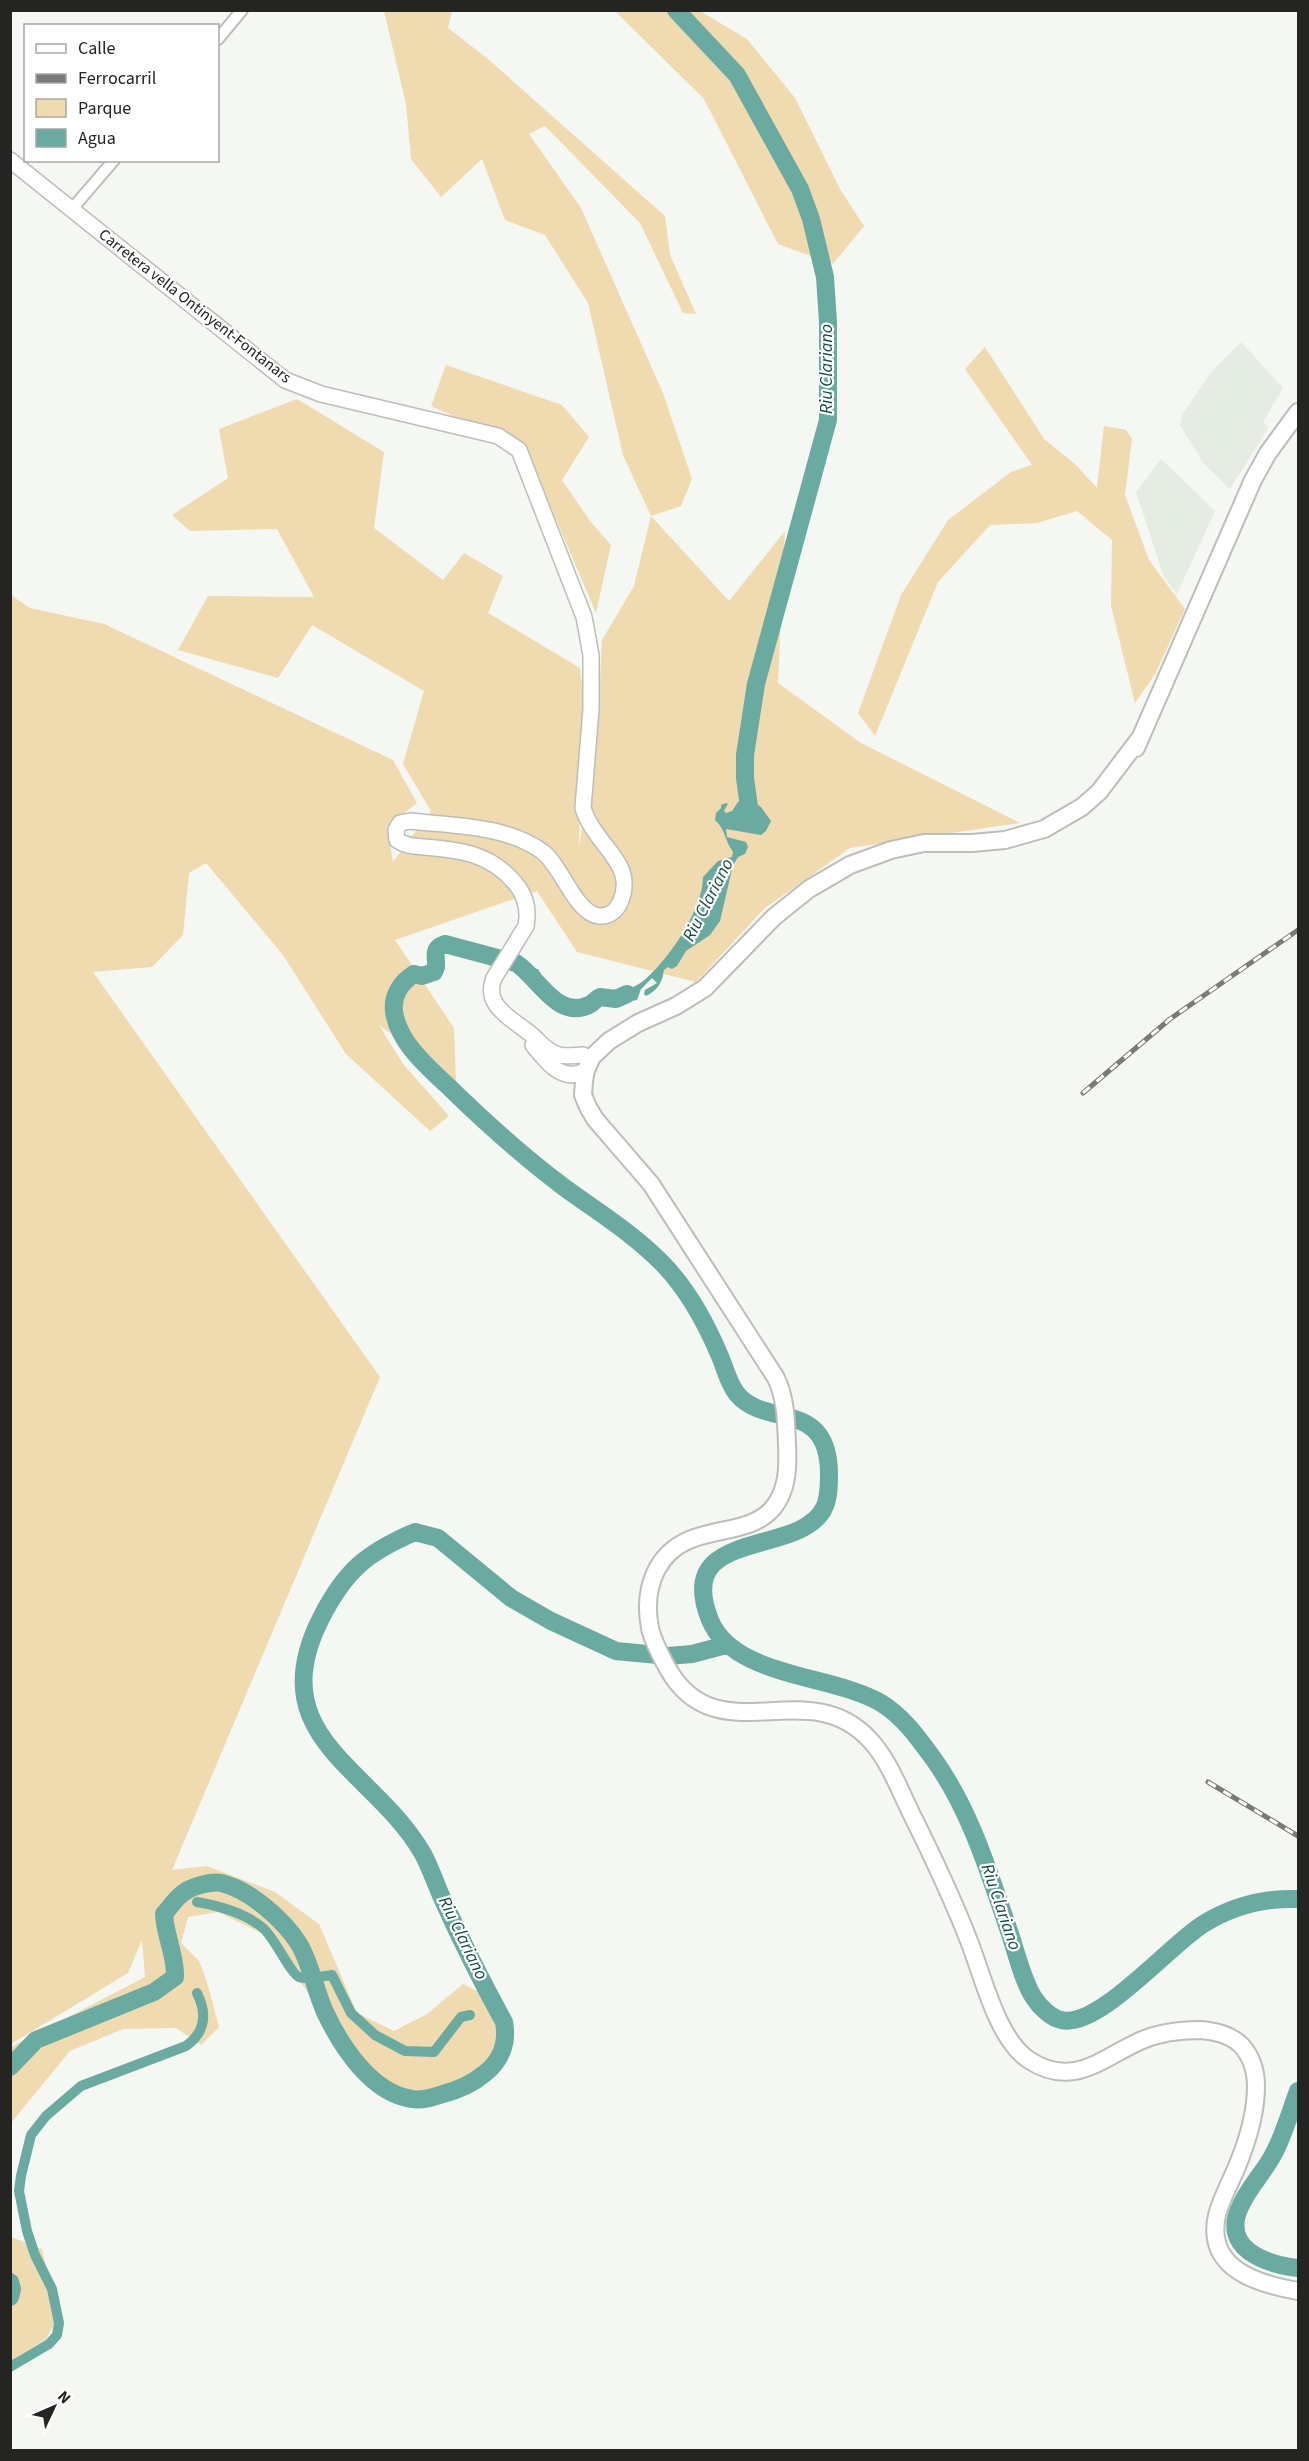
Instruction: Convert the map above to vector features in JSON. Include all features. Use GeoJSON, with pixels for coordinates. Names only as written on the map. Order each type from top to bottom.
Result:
{"type":"FeatureCollection","features":[{"type":"Feature","properties":{"kind":"main road"},"geometry":{"type":"LineString","coordinates":[[906,847],[973,852],[1018,848],[1066,830],[1099,804],[1124,772],[1253,480],[1268,453],[1299,412]]}},
{"type":"Feature","properties":{"kind":"main road"},"geometry":{"type":"LineString","coordinates":[[1018,848],[1024,842],[1075,816],[1107,783],[1140,738]]}},
{"type":"Feature","properties":{"kind":"main road"},"geometry":{"type":"LineString","coordinates":[[1082,807],[1044,829],[1015,838],[972,843],[924,843],[891,849],[863,859],[809,889],[774,916],[705,988],[676,1006],[638,1023],[620,1028],[598,1040],[581,1067],[583,1095],[595,1119],[651,1184],[744,1327],[781,1388],[785,1401],[788,1464],[784,1488],[771,1510],[759,1520],[695,1536],[677,1546],[662,1560],[652,1578],[647,1596],[650,1628],[673,1677],[689,1696],[713,1709],[731,1712],[793,1709],[820,1712],[840,1719],[867,1737],[888,1766],[929,1849],[968,1938],[1005,2032],[1019,2052],[1028,2060],[1050,2070],[1074,2072],[1097,2065],[1144,2039],[1181,2031],[1215,2032],[1230,2037],[1242,2047],[1252,2060],[1255,2070],[1254,2105],[1246,2143],[1218,2213],[1217,2240],[1223,2256],[1239,2273],[1263,2283],[1299,2291]]}},
{"type":"Feature","properties":{"kind":"street"},"geometry":{"type":"LineString","coordinates":[[219,38],[242,10]]}},
{"type":"Feature","properties":{"kind":"street","name":"Carretera vella Ontinyent-Fontanars"},"geometry":{"type":"LineString","coordinates":[[10,160],[285,380],[321,394],[498,436],[519,450],[525,460],[584,617],[591,655],[592,679],[583,808],[590,825],[621,869],[624,883],[623,898],[614,911],[607,915],[593,914],[574,896],[560,871],[544,854],[518,839],[491,830],[410,820],[400,823],[396,832],[398,840],[402,843],[468,851],[498,865],[524,896],[527,911],[526,926],[494,978],[491,985],[492,999],[506,1016],[532,1035],[543,1047],[581,1067]]}},
{"type":"Feature","properties":{"kind":"street"},"geometry":{"type":"LineString","coordinates":[[72,209],[112,162]]}},
{"type":"Feature","properties":{"kind":"street","name":"Carretera vella Ontinyent-Fontanars"},"geometry":{"type":"LineString","coordinates":[[521,1028],[547,1063],[563,1074],[581,1067]]}},
{"type":"Feature","properties":{"kind":"shaded area"},"geometry":{"type":"Polygon","coordinates":[[[1241,342],[1283,388],[1263,422],[1269,427],[1230,489],[1204,464],[1180,425],[1182,415],[1212,371],[1241,342]]]}},
{"type":"Feature","properties":{"kind":"shaded area"},"geometry":{"type":"Polygon","coordinates":[[[1161,459],[1215,511],[1177,594],[1164,577],[1136,492],[1161,459]]]}},
{"type":"Feature","properties":{"kind":"green space"},"geometry":{"type":"Polygon","coordinates":[[[384,11],[452,11],[448,28],[488,59],[665,216],[670,255],[696,314],[683,313],[640,223],[545,126],[529,134],[581,208],[663,393],[692,479],[681,506],[651,516],[623,455],[588,303],[545,235],[505,220],[482,159],[441,197],[411,159],[406,104],[384,11]]]}},
{"type":"Feature","properties":{"kind":"green space"},"geometry":{"type":"Polygon","coordinates":[[[615,11],[700,11],[747,39],[795,98],[840,189],[864,226],[833,264],[778,244],[704,99],[615,11]]]}},
{"type":"Feature","properties":{"kind":"green space"},"geometry":{"type":"Polygon","coordinates":[[[985,347],[1044,439],[1075,464],[1097,488],[1104,426],[1126,430],[1132,439],[1125,495],[1149,560],[1185,609],[1155,674],[1135,703],[1111,606],[1112,540],[1077,511],[1037,523],[990,525],[938,582],[875,736],[858,713],[901,595],[948,520],[1011,472],[1032,465],[965,369],[985,347]]]}},
{"type":"Feature","properties":{"kind":"green space"},"geometry":{"type":"Polygon","coordinates":[[[446,365],[562,405],[589,437],[562,480],[590,521],[611,545],[596,613],[526,449],[431,406],[446,365]]]}},
{"type":"Feature","properties":{"kind":"green space"},"geometry":{"type":"Polygon","coordinates":[[[297,399],[384,452],[374,528],[443,580],[464,553],[503,576],[488,613],[580,668],[583,694],[579,847],[597,738],[602,640],[634,586],[651,516],[729,601],[785,531],[778,683],[861,743],[1020,823],[850,848],[765,908],[696,982],[577,952],[537,891],[395,940],[454,1028],[456,1082],[379,1025],[403,1064],[449,1116],[430,1131],[346,1054],[283,955],[206,863],[189,873],[183,935],[152,967],[93,972],[380,1377],[172,1870],[207,1866],[275,1892],[319,1924],[357,2013],[394,2031],[427,2014],[463,1984],[502,2004],[506,2059],[451,2101],[365,2085],[310,1995],[263,1934],[218,1912],[188,1917],[181,1943],[199,1961],[219,2027],[201,2045],[176,2028],[123,2029],[70,2051],[11,2123],[11,2047],[145,1977],[142,1940],[128,1973],[11,2044],[11,595],[30,608],[104,624],[393,760],[417,803],[387,827],[393,862],[431,811],[403,764],[424,691],[312,625],[278,678],[178,650],[208,596],[314,597],[277,529],[190,531],[172,515],[228,478],[219,429],[297,399]]]}},
{"type":"Feature","properties":{"kind":"green space"},"geometry":{"type":"Polygon","coordinates":[[[11,2237],[42,2249],[58,2317],[46,2339],[11,2361],[11,2237]]]}},
{"type":"Feature","properties":{"kind":"water"},"geometry":{"type":"Polygon","coordinates":[[[747,797],[761,807],[771,821],[761,835],[726,829],[727,837],[746,842],[748,847],[745,854],[738,857],[733,865],[720,921],[710,935],[686,951],[677,966],[664,970],[659,986],[650,994],[646,996],[644,994],[645,990],[657,983],[652,978],[641,989],[637,1000],[631,1001],[631,998],[626,997],[617,1003],[605,997],[609,994],[619,996],[642,982],[672,949],[697,905],[703,877],[718,861],[732,857],[733,852],[715,820],[716,813],[721,805],[726,803],[728,804],[724,811],[726,813],[732,811],[738,802],[747,797]]]}},
{"type":"Feature","properties":{"kind":"water"},"geometry":{"type":"Polygon","coordinates":[[[527,960],[530,968],[538,969],[551,991],[550,994],[535,989],[534,979],[530,980],[525,972],[513,970],[515,967],[521,967],[527,960]]]}},
{"type":"Feature","properties":{"kind":"water"},"geometry":{"type":"Polygon","coordinates":[[[598,991],[603,999],[595,1010],[570,1012],[564,1008],[566,1003],[588,999],[598,991]]]}},
{"type":"Feature","properties":{"kind":"waterway","name":"Riu Clariano"},"geometry":{"type":"LineString","coordinates":[[676,10],[737,75],[800,189],[811,219],[825,277],[828,322],[828,420],[756,684],[745,755],[745,778],[751,821]]}},
{"type":"Feature","properties":{"kind":"waterway","name":"Riu Clariano"},"geometry":{"type":"LineString","coordinates":[[627,994],[616,999],[600,997],[591,1004],[578,1008],[567,1007],[549,995],[516,963],[445,944],[436,951],[434,972],[422,976],[414,974],[401,985],[394,1000],[394,1011],[402,1034],[424,1064],[535,1165],[640,1243],[672,1274],[702,1318],[737,1394],[749,1404],[763,1411],[794,1418],[807,1424],[818,1434],[826,1450],[829,1473],[828,1496],[824,1508],[811,1523],[791,1533],[723,1556],[708,1570],[703,1590],[710,1620],[722,1639],[740,1653],[762,1664],[861,1693],[881,1703],[911,1729],[948,1781],[969,1822],[1030,1991],[1042,2008],[1057,2019],[1076,2019],[1094,2012],[1114,1999],[1191,1933],[1216,1917],[1250,1904],[1298,1899]]}},
{"type":"Feature","properties":{"kind":"waterway","name":"Riu Clariano"},"geometry":{"type":"LineString","coordinates":[[10,2067],[36,2040],[154,1992],[175,1977],[164,1914],[186,1891],[203,1884],[217,1883],[232,1886],[243,1892],[265,1907],[284,1925],[303,1952],[325,2012],[340,2039],[359,2066],[383,2088],[412,2099],[428,2098],[470,2084],[495,2063],[504,2044],[504,2022],[465,1947],[429,1865],[402,1824],[331,1749],[314,1723],[304,1693],[306,1659],[321,1618],[348,1576],[370,1556],[383,1548],[415,1532],[438,1538],[511,1598],[551,1621],[616,1651],[668,1656],[692,1654],[726,1645]]}},
{"type":"Feature","properties":{"kind":"waterway"},"geometry":{"type":"LineString","coordinates":[[197,1902],[232,1911],[263,1928],[299,1977],[332,1975],[351,2013],[375,2035],[405,2051],[434,2052],[461,2017],[470,2015]]}},
{"type":"Feature","properties":{"kind":"waterway"},"geometry":{"type":"LineString","coordinates":[[10,2367],[49,2344],[57,2335],[59,2323],[52,2289],[35,2255],[27,2231],[19,2191],[31,2135],[46,2116],[81,2086],[186,2046],[193,2041],[203,2022],[202,2008],[197,1993]]}},
{"type":"Feature","properties":{"kind":"waterway","name":"Riu Clariano"},"geometry":{"type":"LineString","coordinates":[[1298,2091],[1277,2147],[1244,2198],[1236,2220],[1236,2232],[1241,2243],[1249,2251],[1272,2263],[1298,2268]]}},
{"type":"Feature","properties":{"kind":"waterway","name":"Riu Clariano"},"geometry":{"type":"LineString","coordinates":[[10,2282],[12,2289],[10,2297]]}},
{"type":"Feature","properties":{"kind":"railway"},"geometry":{"type":"LineString","coordinates":[[1083,1093],[1170,1019],[1298,930]]}},
{"type":"Feature","properties":{"kind":"railway"},"geometry":{"type":"LineString","coordinates":[[1208,1782],[1298,1836]]}}]}
